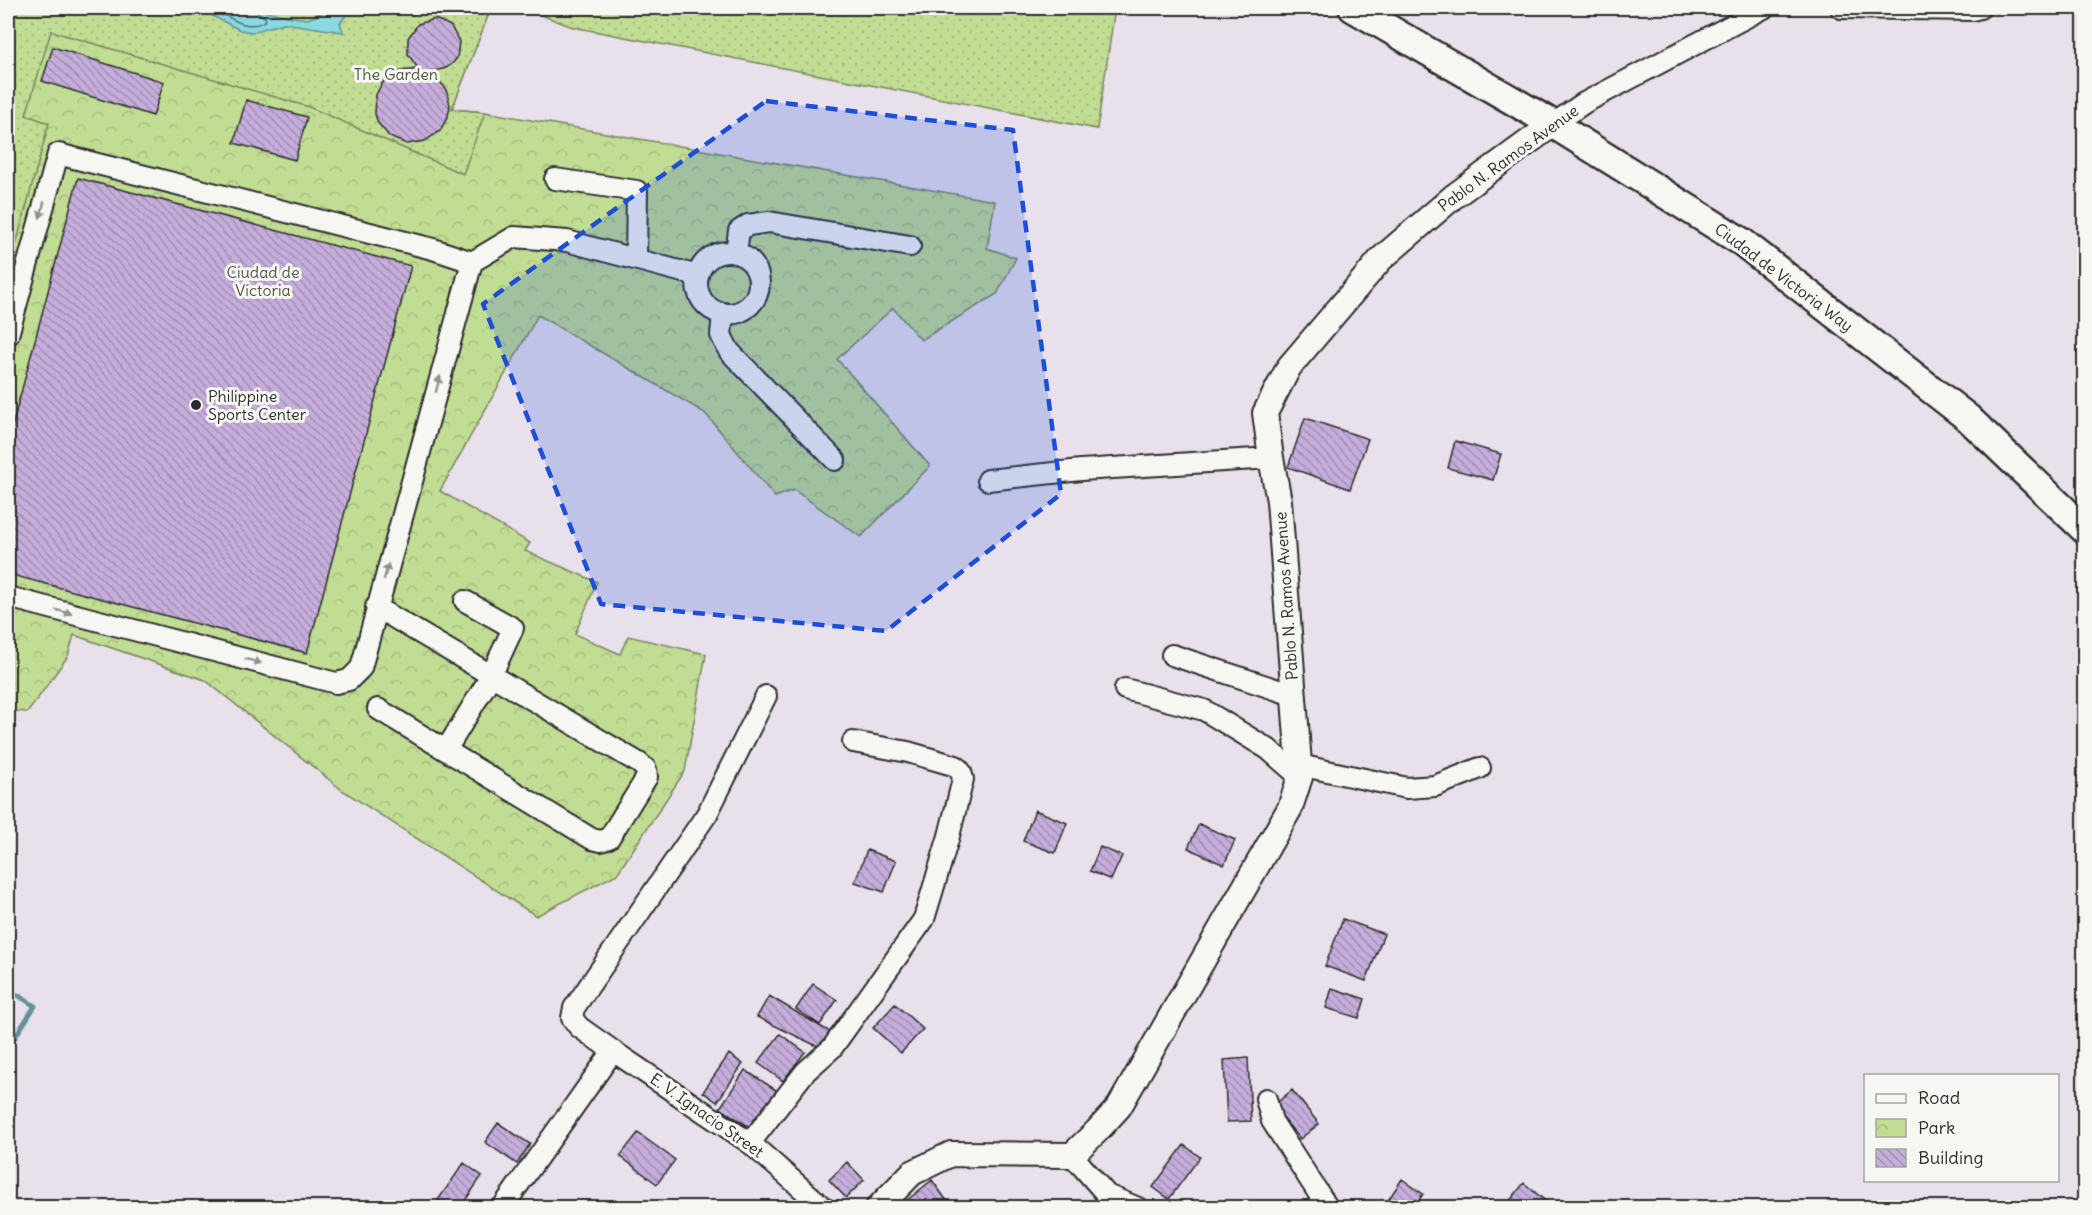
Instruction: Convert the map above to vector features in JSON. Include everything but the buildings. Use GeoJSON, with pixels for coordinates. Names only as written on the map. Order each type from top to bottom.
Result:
{"type":"FeatureCollection","features":[{"type":"Feature","properties":{"kind":"main road","name":"Ciudad de Victoria Way"},"geometry":{"type":"LineString","coordinates":[[1352,9],[1553,124],[1742,242],[1968,418],[2085,529]]}},
{"type":"Feature","properties":{"kind":"street","name":"Pablo N. Ramos Avenue"},"geometry":{"type":"LineString","coordinates":[[1072,1155],[1119,1107],[1290,808],[1299,771],[1279,501],[1265,413],[1289,367],[1381,259],[1453,196],[1584,103],[1764,8]]}},
{"type":"Feature","properties":{"kind":"street"},"geometry":{"type":"LineString","coordinates":[[1841,8],[1973,10],[1980,8]]}},
{"type":"Feature","properties":{"kind":"street"},"geometry":{"type":"LineString","coordinates":[[8,335],[58,154],[433,249],[472,262]]}},
{"type":"Feature","properties":{"kind":"street"},"geometry":{"type":"LineString","coordinates":[[555,179],[637,191],[636,258]]}},
{"type":"Feature","properties":{"kind":"street"},"geometry":{"type":"LineString","coordinates":[[736,252],[740,231],[748,225],[768,222],[910,246]]}},
{"type":"Feature","properties":{"kind":"street"},"geometry":{"type":"LineString","coordinates":[[8,597],[336,683],[349,680],[361,668],[472,262],[514,237],[567,241],[698,276]]}},
{"type":"Feature","properties":{"kind":"street"},"geometry":{"type":"LineString","coordinates":[[726,252],[736,252],[752,263],[759,280],[759,290],[747,308],[737,312],[723,313],[707,305],[701,297],[697,287],[698,276],[702,266],[709,259],[726,252]]}},
{"type":"Feature","properties":{"kind":"street"},"geometry":{"type":"LineString","coordinates":[[723,313],[721,335],[729,351],[836,460]]}},
{"type":"Feature","properties":{"kind":"street"},"geometry":{"type":"LineString","coordinates":[[988,480],[1081,470],[1271,458]]}},
{"type":"Feature","properties":{"kind":"street"},"geometry":{"type":"LineString","coordinates":[[446,750],[492,675],[513,628],[465,601]]}},
{"type":"Feature","properties":{"kind":"street"},"geometry":{"type":"LineString","coordinates":[[376,608],[639,763],[646,769],[647,777],[609,838],[601,841],[592,839],[378,709]]}},
{"type":"Feature","properties":{"kind":"street"},"geometry":{"type":"LineString","coordinates":[[1172,655],[1293,695]]}},
{"type":"Feature","properties":{"kind":"street"},"geometry":{"type":"LineString","coordinates":[[1125,689],[1204,710],[1299,771],[1407,788],[1435,786],[1480,768]]}},
{"type":"Feature","properties":{"kind":"street","name":"E. V. Ignacio Street"},"geometry":{"type":"LineString","coordinates":[[766,696],[707,814],[574,1008],[572,1017],[579,1027],[750,1143],[824,1208]]}},
{"type":"Feature","properties":{"kind":"street"},"geometry":{"type":"LineString","coordinates":[[750,1143],[805,1072],[832,1048],[924,919],[949,836],[963,779],[956,766],[908,752],[854,742]]}},
{"type":"Feature","properties":{"kind":"street"},"geometry":{"type":"LineString","coordinates":[[502,1208],[613,1051]]}},
{"type":"Feature","properties":{"kind":"street"},"geometry":{"type":"LineString","coordinates":[[1266,1099],[1276,1129],[1328,1208]]}},
{"type":"Feature","properties":{"kind":"street"},"geometry":{"type":"LineString","coordinates":[[878,1208],[912,1173],[951,1154],[1072,1155],[1105,1201],[1138,1208]]}},
{"type":"Feature","properties":{"kind":"highlighted area"},"geometry":{"type":"Polygon","coordinates":[[[766,101],[1013,130],[1061,494],[886,631],[601,604],[483,304],[766,101]]]}},
{"type":"Feature","properties":{"kind":"green space","name":"Ciudad de Victoria"},"geometry":{"type":"Polygon","coordinates":[[[8,8],[491,8],[452,109],[485,112],[995,201],[987,248],[1016,258],[997,294],[921,340],[893,308],[837,359],[930,466],[861,537],[794,490],[775,497],[705,413],[538,315],[440,491],[530,543],[525,551],[597,582],[575,634],[620,654],[628,636],[706,654],[685,771],[617,874],[536,916],[342,790],[205,680],[74,635],[68,656],[28,712],[11,711],[8,683],[8,8]]]}},
{"type":"Feature","properties":{"kind":"green space","name":"The Garden"},"geometry":{"type":"Polygon","coordinates":[[[8,8],[491,8],[452,109],[485,112],[463,174],[309,107],[51,31],[26,115],[49,123],[8,274],[8,8]]]}},
{"type":"Feature","properties":{"kind":"green space"},"geometry":{"type":"Polygon","coordinates":[[[522,8],[1115,8],[1097,129],[573,27],[522,8]]]}},
{"type":"Feature","properties":{"kind":"water"},"geometry":{"type":"Polygon","coordinates":[[[121,8],[250,8],[308,19],[318,15],[324,8],[352,8],[340,23],[343,32],[284,23],[252,32],[240,30],[203,11],[136,14],[121,8]]]}},
{"type":"Feature","properties":{"kind":"waterway"},"geometry":{"type":"LineString","coordinates":[[8,993],[16,994],[35,1006],[8,1048],[8,1081],[12,1109],[8,1118]]}},
{"type":"Feature","properties":{"kind":"place","name":"Philippine Sports Center"},"geometry":{"type":"Point","coordinates":[196,405]}}]}
